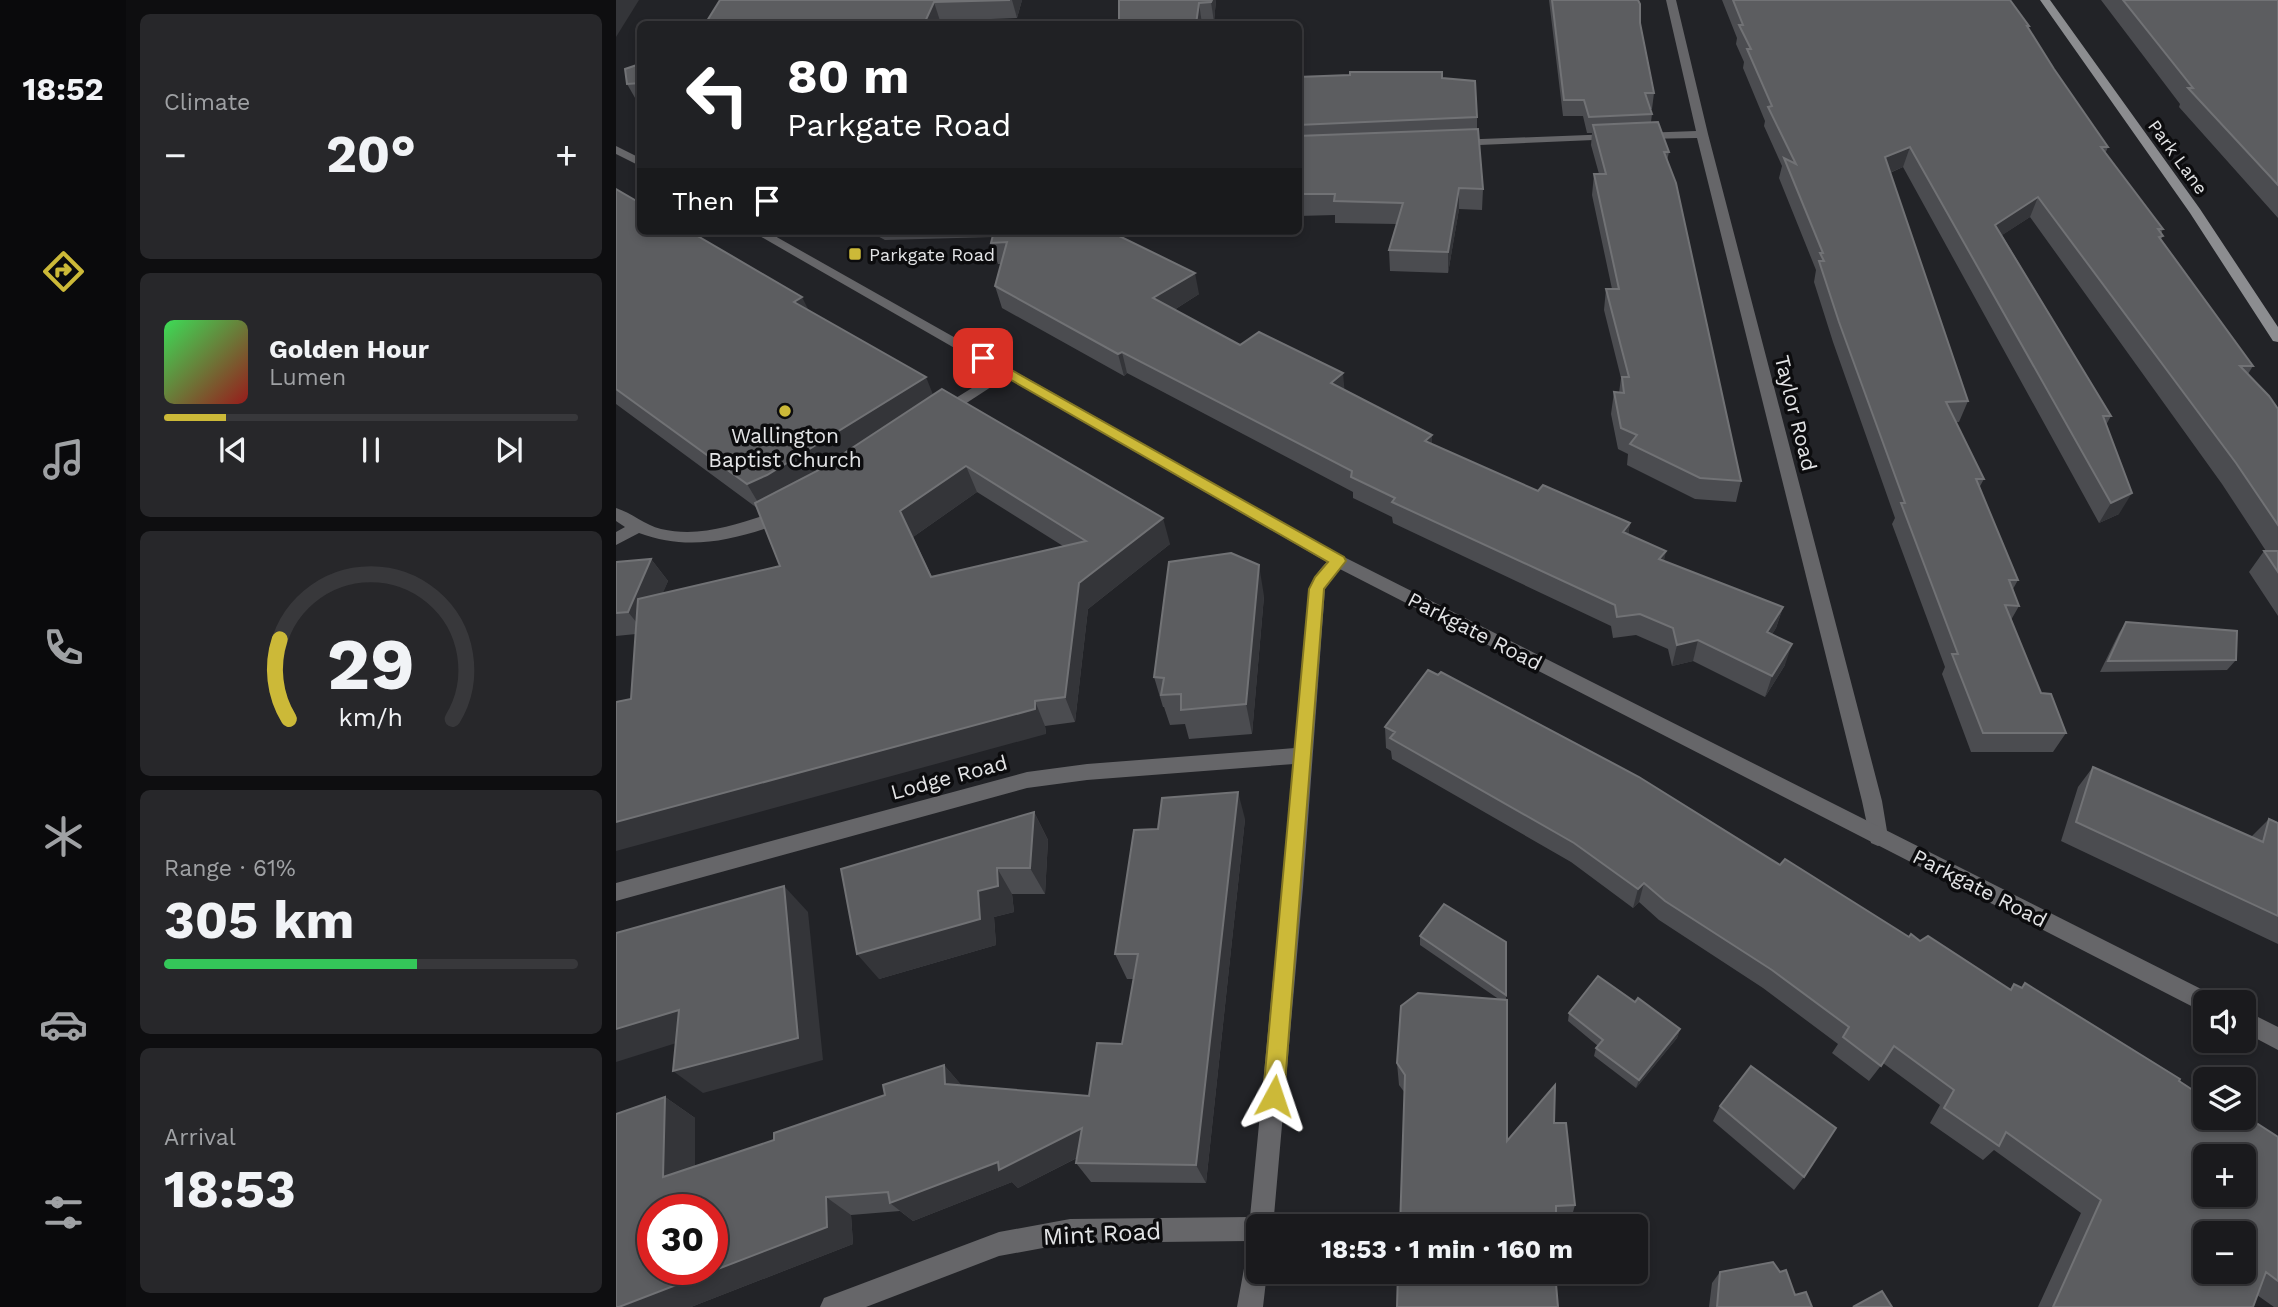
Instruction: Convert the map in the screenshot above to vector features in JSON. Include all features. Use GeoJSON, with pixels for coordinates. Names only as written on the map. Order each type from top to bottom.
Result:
{"type":"FeatureCollection","features":[{"type":"Feature","properties":{"kind":"main road","name":"Park Lane"},"geometry":{"type":"LineString","coordinates":[[2045,0],[2196,212],[2278,338]]}},
{"type":"Feature","properties":{"kind":"street","name":"Taylor Road"},"geometry":{"type":"LineString","coordinates":[[1671,0],[1702,134],[1872,801],[1878,836]]}},
{"type":"Feature","properties":{"kind":"street"},"geometry":{"type":"LineString","coordinates":[[1438,144],[1702,134]]}},
{"type":"Feature","properties":{"kind":"street"},"geometry":{"type":"LineString","coordinates":[[616,149],[637,161]]}},
{"type":"Feature","properties":{"kind":"street","name":"Parkgate Road"},"geometry":{"type":"LineString","coordinates":[[764,235],[1338,561],[2193,996]]}},
{"type":"Feature","properties":{"kind":"street"},"geometry":{"type":"LineString","coordinates":[[927,423],[1006,371]]}},
{"type":"Feature","properties":{"kind":"street"},"geometry":{"type":"LineString","coordinates":[[616,514],[635,528],[659,536],[697,539],[744,531],[792,512],[803,504]]}},
{"type":"Feature","properties":{"kind":"street"},"geometry":{"type":"LineString","coordinates":[[616,539],[635,528]]}},
{"type":"Feature","properties":{"kind":"street"},"geometry":{"type":"LineString","coordinates":[[1261,1214],[1293,887],[1317,589],[1320,581],[1338,561]]}},
{"type":"Feature","properties":{"kind":"street","name":"Lodge Road"},"geometry":{"type":"LineString","coordinates":[[616,892],[1027,780],[1087,772],[1303,755]]}},
{"type":"Feature","properties":{"kind":"street"},"geometry":{"type":"LineString","coordinates":[[2256,1027],[2278,1039]]}},
{"type":"Feature","properties":{"kind":"street","name":"Mint Road"},"geometry":{"type":"LineString","coordinates":[[833,1307],[999,1244],[1070,1231],[1246,1228]]}},
{"type":"Feature","properties":{"kind":"street"},"geometry":{"type":"LineString","coordinates":[[1250,1307],[1253,1284]]}},
{"type":"Feature","properties":{"kind":"building"},"geometry":{"type":"Polygon","coordinates":[[[720,0],[1010,0],[934,2],[925,21],[707,21],[720,0]]]}},
{"type":"Feature","properties":{"kind":"building"},"geometry":{"type":"Polygon","coordinates":[[[1119,0],[1212,0],[1199,3],[1196,21],[1119,21],[1119,0]]]}},
{"type":"Feature","properties":{"kind":"building"},"geometry":{"type":"Polygon","coordinates":[[[1552,0],[1638,0],[1654,93],[1645,93],[1652,114],[1589,117],[1584,100],[1564,100],[1552,0]]]}},
{"type":"Feature","properties":{"kind":"building"},"geometry":{"type":"Polygon","coordinates":[[[1733,0],[2010,0],[2108,147],[2101,147],[2163,229],[2158,229],[2163,236],[2159,237],[2253,366],[2240,366],[2278,409],[2278,525],[2236,463],[2038,197],[1995,225],[2111,416],[2103,416],[2132,493],[2111,503],[1910,147],[1885,157],[1968,401],[1946,402],[1984,479],[1976,479],[2018,580],[2009,580],[2019,606],[2005,605],[2041,693],[2051,694],[2066,733],[1983,733],[1952,654],[1958,654],[1901,503],[1905,503],[1839,322],[1819,261],[1824,261],[1820,253],[1823,253],[1784,158],[1796,164],[1768,107],[1772,106],[1747,49],[1751,49],[1739,25],[1743,25],[1733,0]]]}},
{"type":"Feature","properties":{"kind":"building"},"geometry":{"type":"Polygon","coordinates":[[[2123,0],[2278,0],[2278,185],[2188,88],[2193,88],[2123,0]]]}},
{"type":"Feature","properties":{"kind":"building"},"geometry":{"type":"Polygon","coordinates":[[[637,65],[637,83],[627,84],[625,69],[637,65]]]}},
{"type":"Feature","properties":{"kind":"building"},"geometry":{"type":"Polygon","coordinates":[[[1350,72],[1442,72],[1442,78],[1475,81],[1477,117],[1302,125],[1302,77],[1350,75],[1350,72]]]}},
{"type":"Feature","properties":{"kind":"building"},"geometry":{"type":"Polygon","coordinates":[[[1658,122],[1669,152],[1664,152],[1676,183],[1741,481],[1700,478],[1630,444],[1637,435],[1621,428],[1614,392],[1624,393],[1622,377],[1629,377],[1606,289],[1619,289],[1594,174],[1606,174],[1593,125],[1658,122]]]}},
{"type":"Feature","properties":{"kind":"building"},"geometry":{"type":"Polygon","coordinates":[[[1478,129],[1483,189],[1459,188],[1448,252],[1389,250],[1403,203],[1334,201],[1335,194],[1302,194],[1302,136],[1478,129]]]}},
{"type":"Feature","properties":{"kind":"building"},"geometry":{"type":"Polygon","coordinates":[[[616,189],[637,201],[637,235],[696,235],[802,297],[794,302],[926,377],[767,475],[747,484],[616,389],[616,189]]]}},
{"type":"Feature","properties":{"kind":"building"},"geometry":{"type":"Polygon","coordinates":[[[993,235],[1117,235],[1195,273],[1153,298],[1240,345],[1259,332],[1343,373],[1331,383],[1432,435],[1425,441],[1538,491],[1543,485],[1630,523],[1623,532],[1666,551],[1659,559],[1783,607],[1767,632],[1792,644],[1772,676],[1698,640],[1677,645],[1673,628],[1640,614],[1617,617],[1615,605],[1392,502],[1395,498],[1351,477],[1352,471],[1122,352],[1118,354],[995,286],[1007,242],[991,243],[993,235]]]}},
{"type":"Feature","properties":{"kind":"building"},"geometry":{"type":"Polygon","coordinates":[[[942,389],[1163,518],[1079,583],[1065,697],[1035,701],[1035,709],[616,822],[616,702],[631,699],[638,599],[780,566],[755,503],[817,471],[942,389]],[[966,466],[900,511],[931,577],[1086,541],[966,466]]]}},
{"type":"Feature","properties":{"kind":"building"},"geometry":{"type":"Polygon","coordinates":[[[2264,551],[2278,551],[2278,572],[2264,551]]]}},
{"type":"Feature","properties":{"kind":"building"},"geometry":{"type":"Polygon","coordinates":[[[1231,553],[1259,565],[1246,704],[1181,710],[1181,694],[1161,695],[1164,678],[1154,677],[1169,562],[1231,553]]]}},
{"type":"Feature","properties":{"kind":"building"},"geometry":{"type":"Polygon","coordinates":[[[651,559],[628,612],[616,613],[616,562],[651,559]]]}},
{"type":"Feature","properties":{"kind":"building"},"geometry":{"type":"Polygon","coordinates":[[[2126,622],[2237,631],[2236,660],[2108,661],[2126,622]]]}},
{"type":"Feature","properties":{"kind":"building"},"geometry":{"type":"Polygon","coordinates":[[[1428,670],[1438,675],[1441,672],[1639,777],[1780,865],[1785,859],[1909,937],[1911,934],[1920,941],[1928,936],[2011,990],[2014,984],[2022,988],[2025,983],[2180,1079],[2179,1081],[2193,1090],[2193,1130],[2256,1130],[2256,1123],[2278,1137],[2278,1281],[2266,1272],[2253,1307],[2053,1307],[2101,1200],[2006,1132],[1999,1146],[1944,1108],[1954,1090],[1894,1046],[1881,1066],[1843,1037],[1849,1027],[1772,970],[1665,901],[1644,883],[1638,889],[1574,843],[1390,738],[1395,732],[1385,727],[1428,670]]]}},
{"type":"Feature","properties":{"kind":"building"},"geometry":{"type":"Polygon","coordinates":[[[2093,767],[2263,842],[2269,819],[2278,823],[2278,916],[2076,822],[2093,767]]]}},
{"type":"Feature","properties":{"kind":"building"},"geometry":{"type":"Polygon","coordinates":[[[1238,792],[1196,1165],[1076,1163],[1082,1128],[999,1170],[998,1162],[890,1203],[888,1192],[826,1197],[827,1227],[728,1265],[728,1194],[637,1194],[637,1285],[676,1285],[616,1307],[616,1114],[665,1097],[663,1177],[774,1140],[774,1133],[885,1095],[883,1085],[944,1065],[945,1084],[1089,1096],[1097,1043],[1122,1044],[1138,954],[1115,954],[1134,830],[1158,829],[1162,798],[1238,792]]]}},
{"type":"Feature","properties":{"kind":"building"},"geometry":{"type":"Polygon","coordinates":[[[1034,812],[1030,868],[997,868],[998,886],[978,891],[980,919],[857,954],[841,869],[1034,812]]]}},
{"type":"Feature","properties":{"kind":"building"},"geometry":{"type":"Polygon","coordinates":[[[784,886],[798,1038],[673,1071],[679,1010],[616,1029],[616,933],[784,886]]]}},
{"type":"Feature","properties":{"kind":"building"},"geometry":{"type":"Polygon","coordinates":[[[1444,904],[1506,942],[1506,995],[1420,936],[1444,904]]]}},
{"type":"Feature","properties":{"kind":"building"},"geometry":{"type":"Polygon","coordinates":[[[1598,976],[1635,1002],[1638,998],[1680,1029],[1639,1080],[1596,1048],[1603,1040],[1569,1013],[1598,976]]]}},
{"type":"Feature","properties":{"kind":"building"},"geometry":{"type":"Polygon","coordinates":[[[1418,993],[1507,1000],[1507,1141],[1555,1085],[1554,1123],[1566,1123],[1575,1205],[1556,1206],[1556,1214],[1400,1214],[1405,1075],[1397,1063],[1401,1006],[1418,993]]]}},
{"type":"Feature","properties":{"kind":"building"},"geometry":{"type":"Polygon","coordinates":[[[1751,1066],[1836,1128],[1804,1177],[1720,1106],[1751,1066]]]}},
{"type":"Feature","properties":{"kind":"building"},"geometry":{"type":"Polygon","coordinates":[[[1773,1262],[1780,1272],[1786,1270],[1795,1295],[1806,1292],[1812,1307],[1717,1307],[1720,1272],[1773,1262]]]}},
{"type":"Feature","properties":{"kind":"building"},"geometry":{"type":"Polygon","coordinates":[[[1398,1284],[1556,1284],[1558,1307],[1397,1307],[1398,1284]]]}},
{"type":"Feature","properties":{"kind":"building"},"geometry":{"type":"Polygon","coordinates":[[[1882,1291],[1892,1307],[1853,1307],[1882,1291]]]}},
{"type":"Feature","properties":{"kind":"place","name":"Parkgate Road"},"geometry":{"type":"Point","coordinates":[855,254]}},
{"type":"Feature","properties":{"kind":"place","name":"Wallington Baptist Church"},"geometry":{"type":"Point","coordinates":[785,411]}},
{"type":"Feature","properties":{"kind":"route"},"geometry":{"type":"LineString","coordinates":[[983,358],[1338,561],[1320,581],[1317,589],[1274,1096]]}}]}
